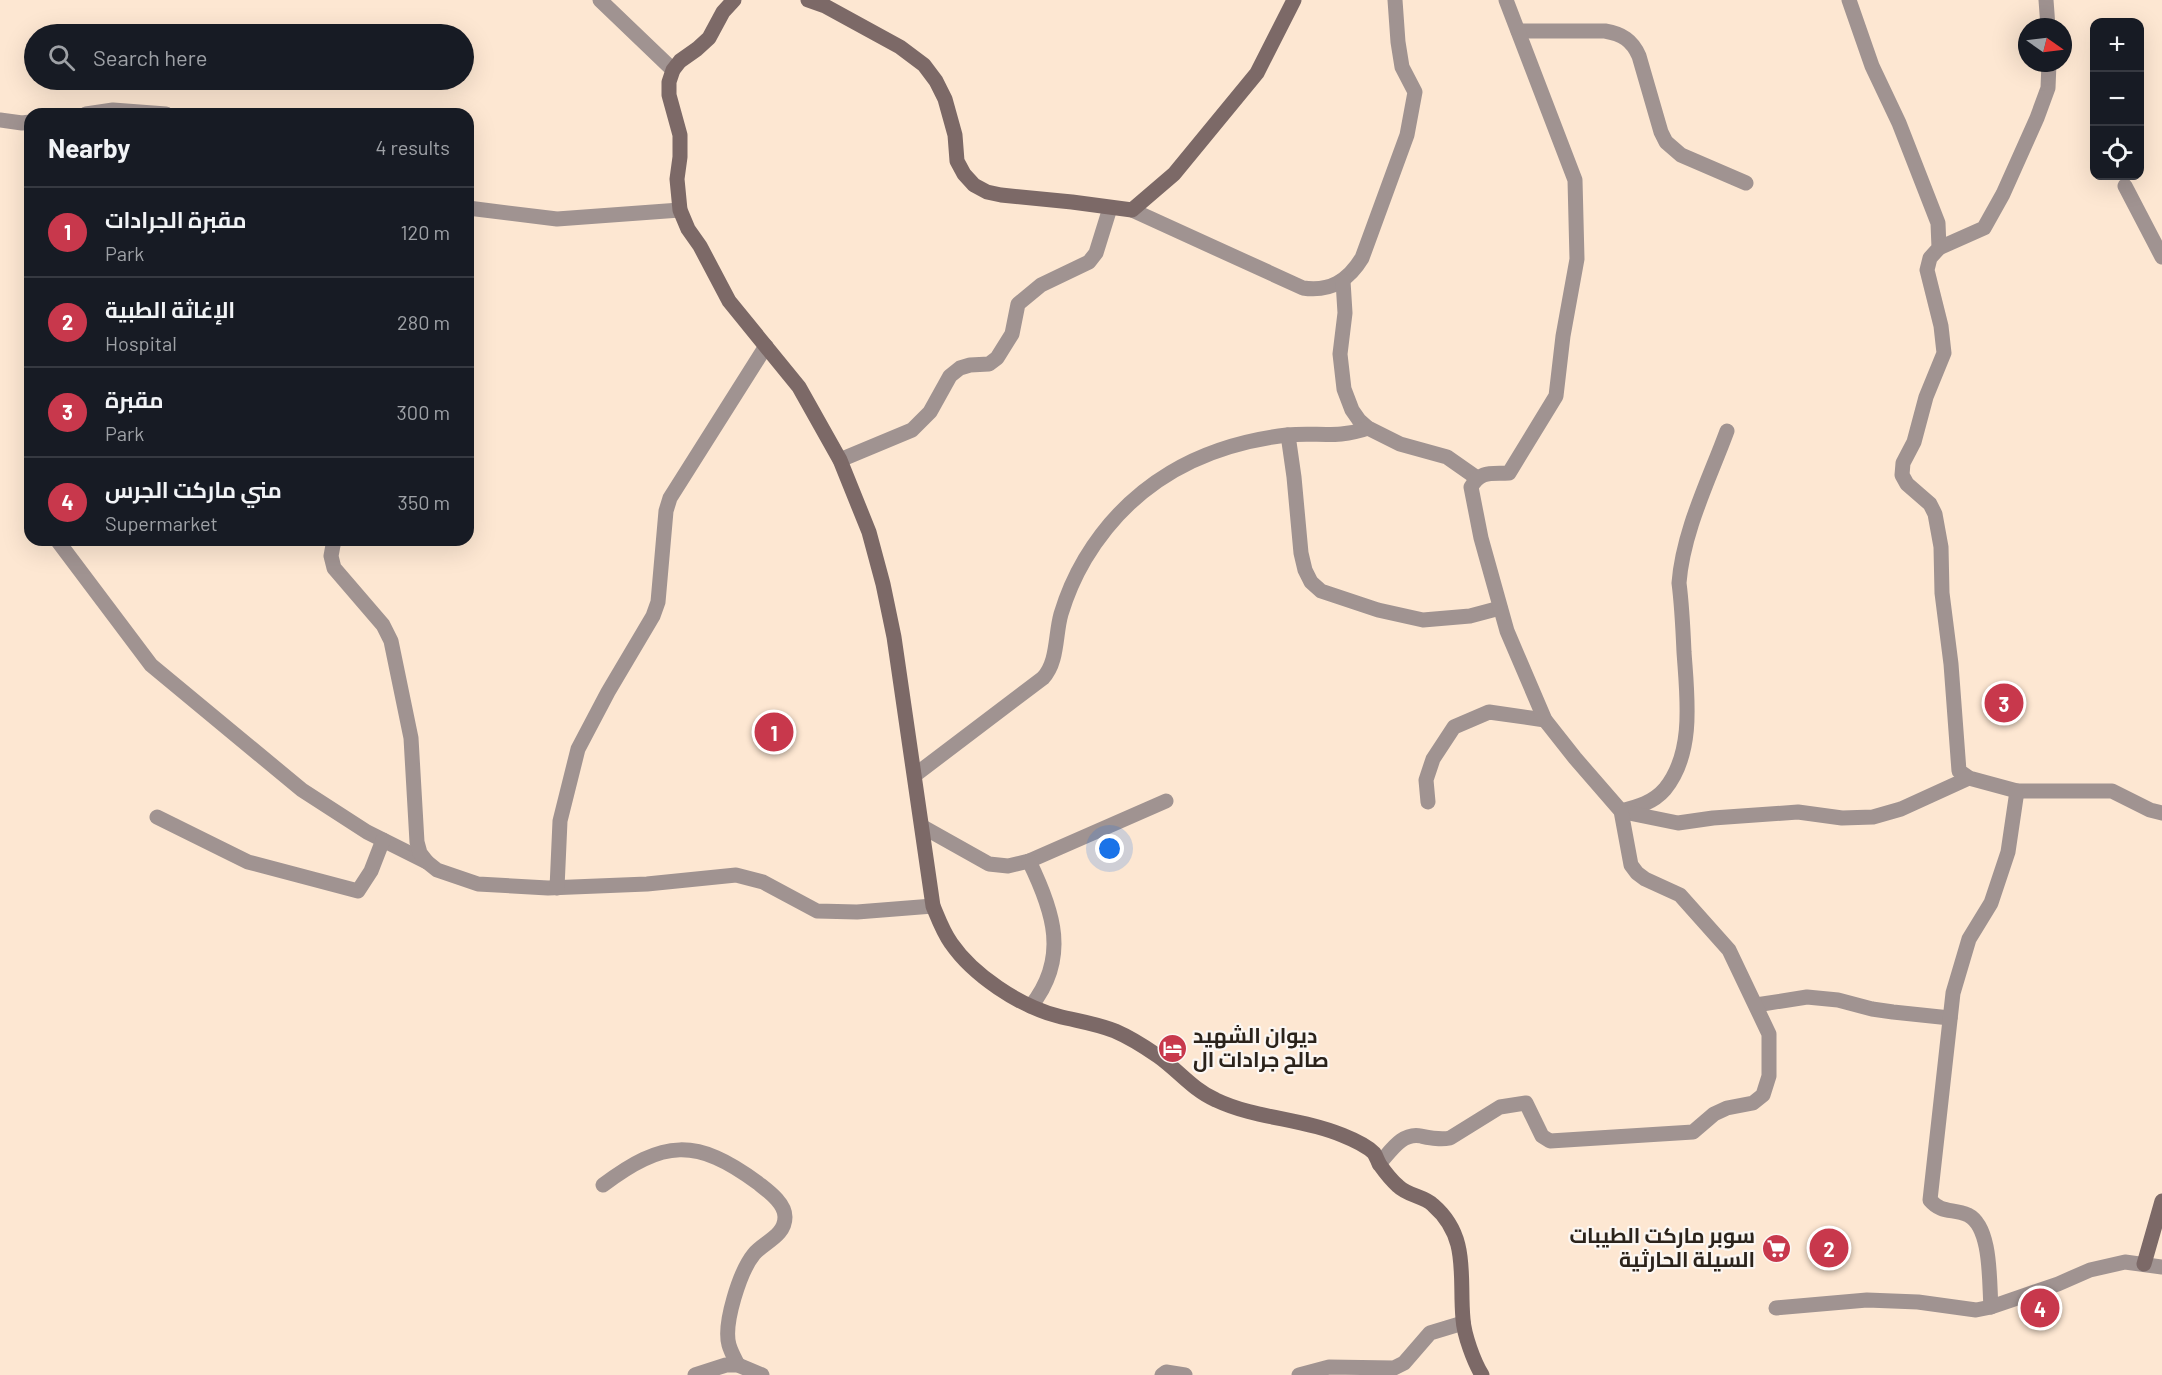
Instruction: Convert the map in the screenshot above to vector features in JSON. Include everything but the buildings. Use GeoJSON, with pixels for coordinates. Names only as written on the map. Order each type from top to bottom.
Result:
{"type":"FeatureCollection","features":[{"type":"Feature","properties":{"kind":"street"},"geometry":{"type":"LineString","coordinates":[[600,0],[673,70]]}},
{"type":"Feature","properties":{"kind":"street"},"geometry":{"type":"LineString","coordinates":[[734,0],[723,12],[709,38],[697,50],[680,61],[673,70],[669,82],[669,94],[680,135],[677,179],[680,210],[688,229],[700,246],[729,301],[799,387],[840,460],[868,532],[883,584],[894,637],[933,906],[949,940],[965,961],[984,978],[1031,1006],[1116,1032],[1159,1056],[1193,1086],[1214,1100],[1250,1113],[1309,1124],[1342,1135],[1358,1142],[1374,1154],[1379,1164],[1399,1187],[1414,1197],[1432,1203],[1455,1233],[1462,1260],[1460,1288],[1463,1323],[1477,1368],[1482,1375]]}},
{"type":"Feature","properties":{"kind":"street"},"geometry":{"type":"LineString","coordinates":[[808,0],[825,6],[900,48],[924,65],[936,81],[945,99],[955,135],[957,161],[964,174],[974,185],[987,192],[1001,195],[1132,210],[1303,288],[1324,289],[1343,281],[1362,258],[1407,135],[1415,92],[1402,67],[1395,0]]}},
{"type":"Feature","properties":{"kind":"street"},"geometry":{"type":"LineString","coordinates":[[1132,210],[1174,174],[1257,73],[1294,0]]}},
{"type":"Feature","properties":{"kind":"street"},"geometry":{"type":"LineString","coordinates":[[1379,1164],[1404,1137],[1413,1134],[1442,1140],[1450,1138],[1500,1107],[1526,1102],[1542,1136],[1550,1141],[1693,1132],[1714,1114],[1727,1108],[1753,1103],[1763,1095],[1769,1076],[1769,1034],[1729,950],[1680,895],[1637,873],[1631,865],[1621,811],[1545,720],[1508,632],[1481,538],[1471,488],[1477,478],[1509,473],[1556,396],[1563,336],[1577,259],[1575,180],[1506,0]]}},
{"type":"Feature","properties":{"kind":"street"},"geometry":{"type":"LineString","coordinates":[[1849,0],[1872,66],[1899,123],[1938,223],[1939,248]]}},
{"type":"Feature","properties":{"kind":"street"},"geometry":{"type":"LineString","coordinates":[[2046,0],[2047,18]]}},
{"type":"Feature","properties":{"kind":"street"},"geometry":{"type":"LineString","coordinates":[[1518,31],[1605,31],[1626,38],[1635,46],[1639,56],[1666,142],[1681,155],[1746,183]]}},
{"type":"Feature","properties":{"kind":"street"},"geometry":{"type":"LineString","coordinates":[[2049,72],[2048,88],[2037,118],[2003,194],[1984,228],[1939,248],[1930,258],[1927,270],[1941,326],[1944,353],[1926,397],[1914,442],[1903,463],[1902,475],[1907,484],[1930,504],[1935,514],[1941,547],[1942,593],[1959,771],[1969,778],[2017,791],[2112,791],[2150,810],[2162,813]]}},
{"type":"Feature","properties":{"kind":"street"},"geometry":{"type":"LineString","coordinates":[[0,120],[24,123]]}},
{"type":"Feature","properties":{"kind":"street"},"geometry":{"type":"LineString","coordinates":[[2125,186],[2162,257]]}},
{"type":"Feature","properties":{"kind":"street"},"geometry":{"type":"LineString","coordinates":[[840,460],[912,430],[930,412],[950,376],[960,368],[989,364],[997,358],[1012,334],[1018,304],[1041,285],[1089,262],[1096,253],[1110,208]]}},
{"type":"Feature","properties":{"kind":"street"},"geometry":{"type":"LineString","coordinates":[[474,209],[557,219],[680,210]]}},
{"type":"Feature","properties":{"kind":"street"},"geometry":{"type":"LineString","coordinates":[[1343,281],[1345,313],[1340,354],[1344,389],[1352,410],[1368,428],[1401,444],[1447,457],[1477,478]]}},
{"type":"Feature","properties":{"kind":"street"},"geometry":{"type":"LineString","coordinates":[[557,888],[560,821],[578,749],[608,692],[653,616],[658,602],[666,511],[670,498],[766,346]]}},
{"type":"Feature","properties":{"kind":"street"},"geometry":{"type":"LineString","coordinates":[[915,775],[1044,678],[1051,670],[1061,614],[1078,571],[1098,539],[1127,505],[1163,476],[1205,455],[1252,441],[1288,435],[1345,435],[1368,428]]}},
{"type":"Feature","properties":{"kind":"street"},"geometry":{"type":"LineString","coordinates":[[1621,811],[1647,804],[1664,791],[1680,758],[1685,738],[1687,708],[1680,570],[1695,518],[1727,431]]}},
{"type":"Feature","properties":{"kind":"street"},"geometry":{"type":"LineString","coordinates":[[1288,435],[1301,553],[1311,582],[1321,591],[1378,610],[1424,620],[1470,616],[1500,608]]}},
{"type":"Feature","properties":{"kind":"street"},"geometry":{"type":"LineString","coordinates":[[62,546],[151,665],[302,790],[437,870],[478,884],[557,888],[647,884],[736,875],[763,882],[817,911],[857,912],[933,906]]}},
{"type":"Feature","properties":{"kind":"street"},"geometry":{"type":"LineString","coordinates":[[333,546],[331,556],[334,568],[383,625],[391,641],[411,738],[417,842],[420,853],[427,862]]}},
{"type":"Feature","properties":{"kind":"street"},"geometry":{"type":"LineString","coordinates":[[1428,802],[1426,780],[1433,759],[1454,727],[1489,712],[1545,720]]}},
{"type":"Feature","properties":{"kind":"street"},"geometry":{"type":"LineString","coordinates":[[1621,811],[1677,823],[1724,816],[1798,812],[1858,819],[1888,814],[1969,778]]}},
{"type":"Feature","properties":{"kind":"street"},"geometry":{"type":"LineString","coordinates":[[1991,1307],[1986,1241],[1976,1221],[1967,1214],[1937,1208],[1930,1200],[1953,993],[1969,939],[1991,903],[2008,852],[2017,791]]}},
{"type":"Feature","properties":{"kind":"street"},"geometry":{"type":"LineString","coordinates":[[923,827],[989,864],[1008,866],[1029,861],[1166,801]]}},
{"type":"Feature","properties":{"kind":"street"},"geometry":{"type":"LineString","coordinates":[[157,818],[248,862],[358,891],[371,871],[383,840]]}},
{"type":"Feature","properties":{"kind":"street"},"geometry":{"type":"LineString","coordinates":[[1029,861],[1045,895],[1055,938],[1051,970],[1046,984],[1031,1006]]}},
{"type":"Feature","properties":{"kind":"street"},"geometry":{"type":"LineString","coordinates":[[1756,1005],[1807,997],[1838,1000],[1872,1009],[1950,1018]]}},
{"type":"Feature","properties":{"kind":"street"},"geometry":{"type":"LineString","coordinates":[[603,1185],[651,1156],[675,1149],[686,1149],[708,1154],[732,1166],[771,1193],[784,1211],[785,1221],[782,1230],[752,1256],[744,1270],[734,1300],[728,1328],[728,1344],[738,1365]]}},
{"type":"Feature","properties":{"kind":"street"},"geometry":{"type":"LineString","coordinates":[[2144,1264],[2162,1200]]}},
{"type":"Feature","properties":{"kind":"street"},"geometry":{"type":"LineString","coordinates":[[1776,1308],[1867,1300],[1918,1302],[1976,1310],[2058,1284],[2090,1270],[2125,1262],[2162,1267]]}},
{"type":"Feature","properties":{"kind":"street"},"geometry":{"type":"LineString","coordinates":[[1299,1375],[1329,1367],[1394,1368],[1404,1363],[1430,1333],[1463,1323]]}},
{"type":"Feature","properties":{"kind":"street"},"geometry":{"type":"LineString","coordinates":[[695,1375],[726,1365],[738,1365],[762,1375]]}},
{"type":"Feature","properties":{"kind":"street"},"geometry":{"type":"LineString","coordinates":[[1162,1375],[1166,1372],[1185,1375]]}},
{"type":"Feature","properties":{"kind":"place","name":"مقبرة"},"geometry":{"type":"Point","coordinates":[2004,703]}},
{"type":"Feature","properties":{"kind":"place","name":"مقبرة الجرادات"},"geometry":{"type":"Point","coordinates":[774,732]}},
{"type":"Feature","properties":{"kind":"place","name":"ديوان الشهيد صالح جرادات ال"},"geometry":{"type":"Point","coordinates":[1172,1048]}},
{"type":"Feature","properties":{"kind":"place","name":"سوبر ماركت الطيبات السيلة الحارثية"},"geometry":{"type":"Point","coordinates":[1776,1248]}},
{"type":"Feature","properties":{"kind":"place","name":"الإغاثة الطبية"},"geometry":{"type":"Point","coordinates":[1829,1248]}},
{"type":"Feature","properties":{"kind":"place","name":"مني ماركت الجرس"},"geometry":{"type":"Point","coordinates":[2040,1308]}}]}
